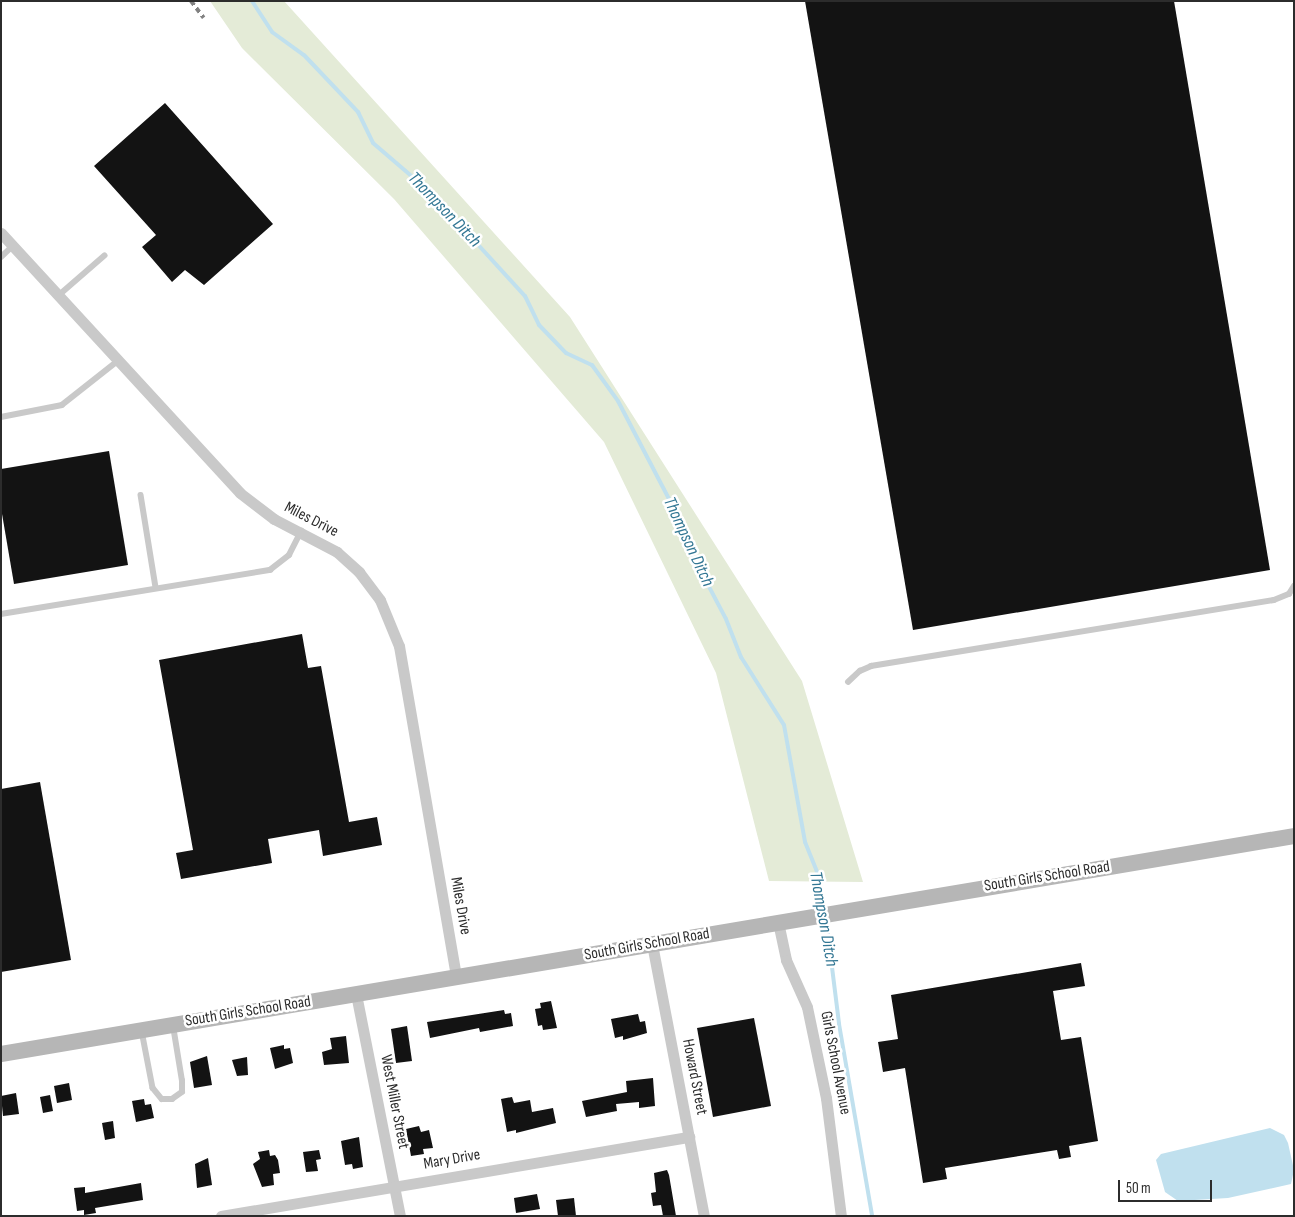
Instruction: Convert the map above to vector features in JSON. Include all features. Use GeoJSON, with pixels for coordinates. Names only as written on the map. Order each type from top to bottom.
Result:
{"type":"FeatureCollection","features":[{"type":"Feature","properties":{"kind":"main road","name":"South Girls School Road"},"geometry":{"type":"LineString","coordinates":[[1,1054],[1294,836]]}},
{"type":"Feature","properties":{"kind":"street","name":"Miles Drive"},"geometry":{"type":"LineString","coordinates":[[1,233],[249,501],[274,519],[301,531],[337,552],[359,572],[380,600],[393,627],[456,977]]}},
{"type":"Feature","properties":{"kind":"street","name":"Girls School Avenue"},"geometry":{"type":"LineString","coordinates":[[778,922],[786,960],[809,1016],[826,1098],[841,1216]]}},
{"type":"Feature","properties":{"kind":"street","name":"Howard Street"},"geometry":{"type":"LineString","coordinates":[[652,944],[704,1216]]}},
{"type":"Feature","properties":{"kind":"street","name":"West Miller Street"},"geometry":{"type":"LineString","coordinates":[[356,994],[400,1216]]}},
{"type":"Feature","properties":{"kind":"street","name":"Mary Drive"},"geometry":{"type":"LineString","coordinates":[[221,1216],[689,1137]]}},
{"type":"Feature","properties":{"kind":"lane"},"geometry":{"type":"LineString","coordinates":[[1,257],[13,246]]}},
{"type":"Feature","properties":{"kind":"lane"},"geometry":{"type":"LineString","coordinates":[[59,295],[104,256]]}},
{"type":"Feature","properties":{"kind":"lane"},"geometry":{"type":"LineString","coordinates":[[1,417],[62,405],[118,360]]}},
{"type":"Feature","properties":{"kind":"lane"},"geometry":{"type":"LineString","coordinates":[[141,495],[156,588]]}},
{"type":"Feature","properties":{"kind":"lane"},"geometry":{"type":"LineString","coordinates":[[1,614],[270,570],[289,555],[301,531]]}},
{"type":"Feature","properties":{"kind":"lane"},"geometry":{"type":"LineString","coordinates":[[848,682],[860,671],[871,666],[1274,600],[1288,594],[1294,586]]}},
{"type":"Feature","properties":{"kind":"lane"},"geometry":{"type":"LineString","coordinates":[[142,1030],[153,1088],[162,1099],[172,1099],[182,1092],[182,1081],[172,1024]]}},
{"type":"Feature","properties":{"kind":"green space"},"geometry":{"type":"Polygon","coordinates":[[[210,1],[284,1],[570,317],[802,681],[863,882],[769,881],[716,673],[604,442],[394,199],[242,48],[210,1]]]}},
{"type":"Feature","properties":{"kind":"water"},"geometry":{"type":"Polygon","coordinates":[[[1270,1128],[1284,1135],[1288,1143],[1294,1170],[1291,1184],[1228,1198],[1178,1201],[1165,1192],[1156,1160],[1161,1154],[1270,1128]]]}},
{"type":"Feature","properties":{"kind":"building"},"geometry":{"type":"Polygon","coordinates":[[[805,1],[1174,1],[1270,570],[913,630],[805,1]]]}},
{"type":"Feature","properties":{"kind":"building"},"geometry":{"type":"Polygon","coordinates":[[[165,103],[273,224],[204,285],[185,270],[172,282],[142,247],[156,235],[94,166],[165,103]]]}},
{"type":"Feature","properties":{"kind":"building"},"geometry":{"type":"Polygon","coordinates":[[[109,451],[128,565],[14,584],[1,508],[1,469],[109,451]]]}},
{"type":"Feature","properties":{"kind":"building"},"geometry":{"type":"Polygon","coordinates":[[[302,634],[308,668],[321,666],[349,822],[377,817],[382,845],[323,856],[319,830],[268,839],[272,863],[181,879],[176,853],[193,850],[159,660],[302,634]]]}},
{"type":"Feature","properties":{"kind":"building"},"geometry":{"type":"Polygon","coordinates":[[[40,782],[71,960],[1,972],[1,789],[40,782]]]}},
{"type":"Feature","properties":{"kind":"building"},"geometry":{"type":"Polygon","coordinates":[[[1081,963],[1085,986],[1053,991],[1061,1040],[1081,1037],[1098,1141],[1069,1146],[1071,1157],[1059,1159],[1057,1150],[945,1168],[947,1179],[923,1183],[905,1068],[883,1072],[878,1042],[898,1039],[891,995],[1081,963]]]}},
{"type":"Feature","properties":{"kind":"building"},"geometry":{"type":"Polygon","coordinates":[[[551,1001],[557,1028],[543,1030],[542,1025],[538,1026],[535,1009],[541,1008],[540,1003],[551,1001]]]}},
{"type":"Feature","properties":{"kind":"building"},"geometry":{"type":"Polygon","coordinates":[[[504,1010],[505,1014],[511,1013],[513,1026],[480,1032],[479,1028],[430,1038],[427,1022],[504,1010]]]}},
{"type":"Feature","properties":{"kind":"building"},"geometry":{"type":"Polygon","coordinates":[[[638,1014],[640,1022],[645,1021],[647,1033],[623,1040],[623,1036],[615,1038],[611,1019],[638,1014]]]}},
{"type":"Feature","properties":{"kind":"building"},"geometry":{"type":"Polygon","coordinates":[[[754,1018],[771,1106],[713,1117],[697,1028],[754,1018]]]}},
{"type":"Feature","properties":{"kind":"building"},"geometry":{"type":"Polygon","coordinates":[[[407,1026],[412,1061],[396,1063],[391,1029],[407,1026]]]}},
{"type":"Feature","properties":{"kind":"building"},"geometry":{"type":"Polygon","coordinates":[[[346,1036],[349,1063],[324,1065],[322,1052],[332,1049],[330,1038],[346,1036]]]}},
{"type":"Feature","properties":{"kind":"building"},"geometry":{"type":"Polygon","coordinates":[[[284,1045],[284,1049],[290,1048],[293,1063],[275,1069],[270,1048],[284,1045]]]}},
{"type":"Feature","properties":{"kind":"building"},"geometry":{"type":"Polygon","coordinates":[[[207,1056],[212,1085],[194,1088],[190,1062],[207,1056]]]}},
{"type":"Feature","properties":{"kind":"building"},"geometry":{"type":"Polygon","coordinates":[[[247,1057],[248,1075],[237,1076],[232,1060],[247,1057]]]}},
{"type":"Feature","properties":{"kind":"building"},"geometry":{"type":"Polygon","coordinates":[[[653,1078],[655,1106],[639,1108],[639,1102],[616,1104],[617,1111],[586,1117],[582,1101],[627,1092],[626,1081],[653,1078]]]}},
{"type":"Feature","properties":{"kind":"building"},"geometry":{"type":"Polygon","coordinates":[[[69,1083],[72,1100],[57,1103],[54,1086],[69,1083]]]}},
{"type":"Feature","properties":{"kind":"building"},"geometry":{"type":"Polygon","coordinates":[[[16,1093],[19,1114],[3,1116],[1,1096],[16,1093]]]}},
{"type":"Feature","properties":{"kind":"building"},"geometry":{"type":"Polygon","coordinates":[[[50,1095],[53,1111],[43,1113],[40,1097],[50,1095]]]}},
{"type":"Feature","properties":{"kind":"building"},"geometry":{"type":"Polygon","coordinates":[[[512,1097],[514,1103],[530,1100],[532,1112],[553,1108],[556,1123],[516,1133],[516,1130],[507,1132],[501,1099],[512,1097]]]}},
{"type":"Feature","properties":{"kind":"building"},"geometry":{"type":"Polygon","coordinates":[[[144,1099],[145,1105],[151,1104],[154,1118],[136,1122],[132,1101],[144,1099]]]}},
{"type":"Feature","properties":{"kind":"building"},"geometry":{"type":"Polygon","coordinates":[[[113,1121],[115,1138],[105,1140],[102,1123],[113,1121]]]}},
{"type":"Feature","properties":{"kind":"building"},"geometry":{"type":"Polygon","coordinates":[[[419,1126],[421,1132],[429,1130],[433,1148],[423,1149],[424,1154],[411,1156],[406,1129],[419,1126]]]}},
{"type":"Feature","properties":{"kind":"building"},"geometry":{"type":"Polygon","coordinates":[[[359,1137],[363,1167],[353,1169],[352,1164],[345,1165],[341,1141],[359,1137]]]}},
{"type":"Feature","properties":{"kind":"building"},"geometry":{"type":"Polygon","coordinates":[[[269,1150],[270,1156],[275,1155],[278,1160],[280,1173],[273,1174],[274,1185],[262,1187],[253,1164],[260,1159],[258,1152],[269,1150]]]}},
{"type":"Feature","properties":{"kind":"building"},"geometry":{"type":"Polygon","coordinates":[[[319,1150],[321,1159],[316,1160],[318,1171],[306,1172],[303,1152],[319,1150]]]}},
{"type":"Feature","properties":{"kind":"building"},"geometry":{"type":"Polygon","coordinates":[[[208,1158],[212,1185],[197,1188],[195,1164],[208,1158]]]}},
{"type":"Feature","properties":{"kind":"building"},"geometry":{"type":"Polygon","coordinates":[[[667,1170],[676,1216],[663,1216],[661,1205],[653,1206],[651,1193],[656,1192],[654,1173],[667,1170]]]}},
{"type":"Feature","properties":{"kind":"building"},"geometry":{"type":"Polygon","coordinates":[[[141,1183],[143,1200],[95,1208],[96,1213],[84,1215],[84,1210],[77,1211],[74,1188],[85,1187],[85,1193],[141,1183]]]}},
{"type":"Feature","properties":{"kind":"building"},"geometry":{"type":"Polygon","coordinates":[[[537,1194],[540,1209],[516,1213],[514,1198],[537,1194]]]}},
{"type":"Feature","properties":{"kind":"building"},"geometry":{"type":"Polygon","coordinates":[[[574,1198],[576,1216],[558,1216],[556,1200],[574,1198]]]}},
{"type":"Feature","properties":{"kind":"waterway","name":"Thompson Ditch"},"geometry":{"type":"LineString","coordinates":[[252,1],[272,32],[304,55],[358,112],[373,143],[429,191],[525,296],[539,325],[566,353],[592,365],[618,401],[680,520],[685,541],[726,619],[741,657],[784,725],[805,842],[819,876],[824,910]]}},
{"type":"Feature","properties":{"kind":"waterway","name":"Thompson Ditch"},"geometry":{"type":"LineString","coordinates":[[826,919],[839,1024],[872,1216]]}},
{"type":"Feature","properties":{"kind":"railway"},"geometry":{"type":"LineString","coordinates":[[191,1],[204,18]]}}]}
